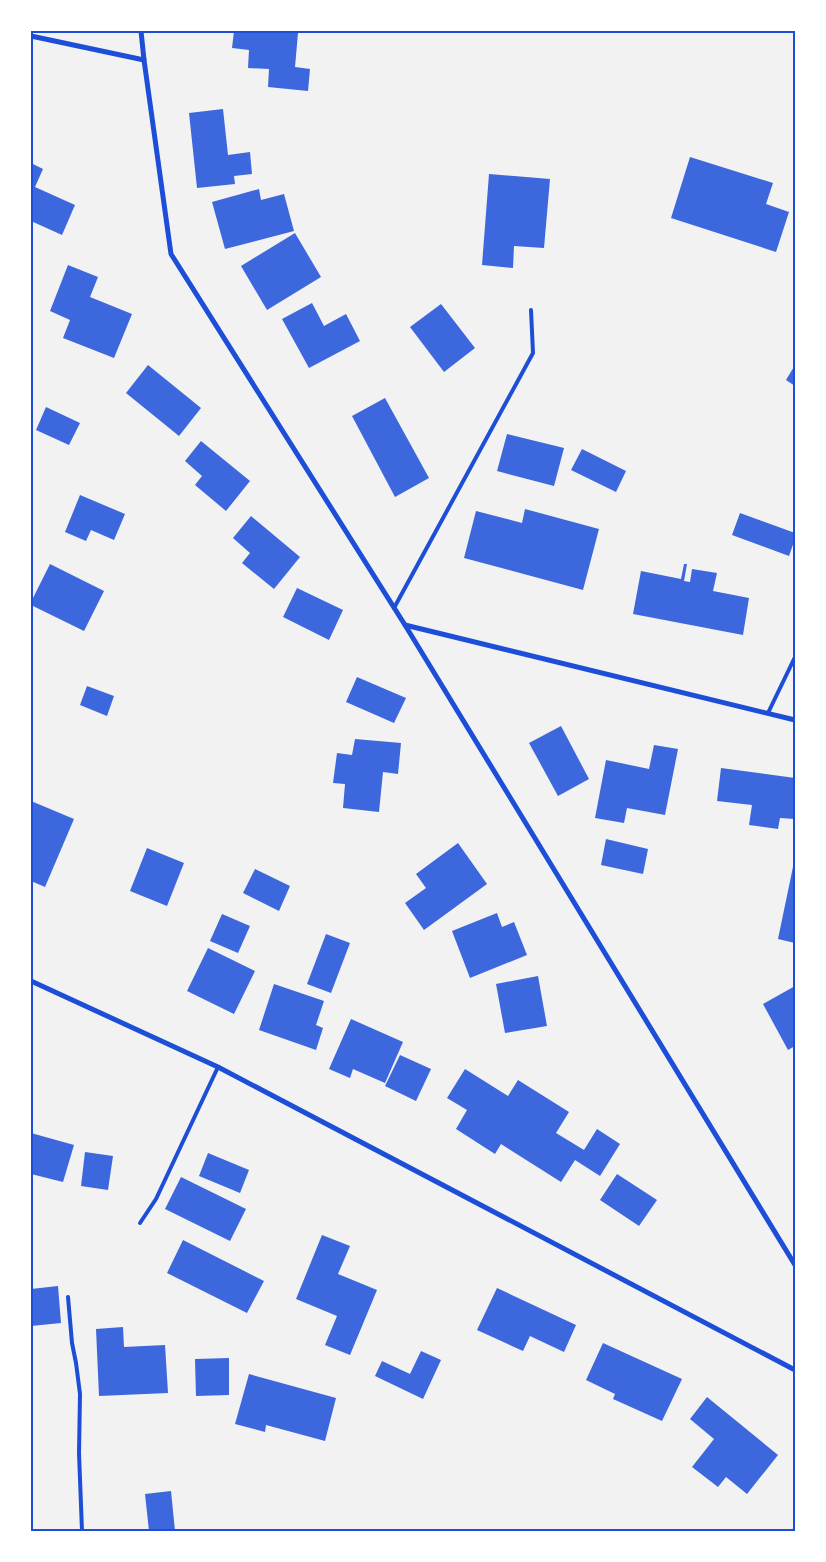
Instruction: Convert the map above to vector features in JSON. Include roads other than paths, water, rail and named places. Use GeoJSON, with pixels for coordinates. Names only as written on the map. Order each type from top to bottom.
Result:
{"type":"FeatureCollection","features":[{"type":"Feature","properties":{"kind":"street"},"geometry":{"type":"LineString","coordinates":[[141,31],[171,254],[405,625],[795,1265]]}},
{"type":"Feature","properties":{"kind":"street"},"geometry":{"type":"LineString","coordinates":[[31,36],[144,60]]}},
{"type":"Feature","properties":{"kind":"street"},"geometry":{"type":"LineString","coordinates":[[405,625],[795,720]]}},
{"type":"Feature","properties":{"kind":"street"},"geometry":{"type":"LineString","coordinates":[[31,981],[218,1067],[795,1370]]}},
{"type":"Feature","properties":{"kind":"lane"},"geometry":{"type":"LineString","coordinates":[[394,608],[533,353],[531,310]]}},
{"type":"Feature","properties":{"kind":"lane"},"geometry":{"type":"LineString","coordinates":[[768,713],[795,656]]}},
{"type":"Feature","properties":{"kind":"lane"},"geometry":{"type":"LineString","coordinates":[[140,1223],[156,1199],[218,1067]]}},
{"type":"Feature","properties":{"kind":"lane"},"geometry":{"type":"LineString","coordinates":[[68,1297],[72,1343],[80,1394],[79,1453],[82,1531]]}}]}
